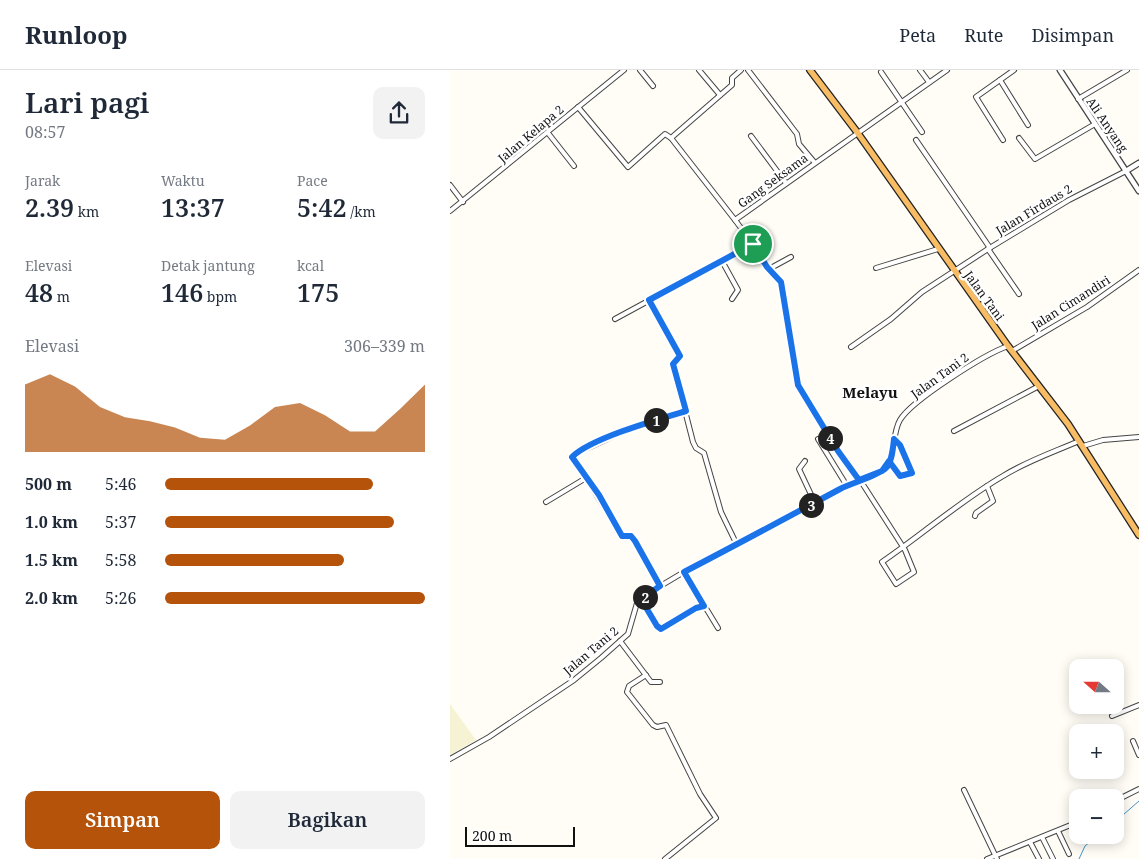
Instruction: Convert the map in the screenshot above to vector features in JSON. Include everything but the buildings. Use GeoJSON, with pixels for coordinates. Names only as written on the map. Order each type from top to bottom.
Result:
{"type":"FeatureCollection","features":[{"type":"Feature","properties":{"kind":"highway","name":"Jalan Tani"},"geometry":{"type":"LineString","coordinates":[[810,70],[857,132],[938,249],[1081,443],[1137,527],[1139,535]]}},
{"type":"Feature","properties":{"kind":"street","name":"Jalan Kelapa 2"},"geometry":{"type":"LineString","coordinates":[[450,211],[623,70]]}},
{"type":"Feature","properties":{"kind":"street"},"geometry":{"type":"LineString","coordinates":[[640,70],[653,86]]}},
{"type":"Feature","properties":{"kind":"street"},"geometry":{"type":"LineString","coordinates":[[699,70],[720,95]]}},
{"type":"Feature","properties":{"kind":"street"},"geometry":{"type":"LineString","coordinates":[[578,107],[628,167],[665,134],[672,138],[732,85],[732,78],[741,70]]}},
{"type":"Feature","properties":{"kind":"street"},"geometry":{"type":"LineString","coordinates":[[748,70],[797,134],[799,144],[815,162]]}},
{"type":"Feature","properties":{"kind":"street"},"geometry":{"type":"LineString","coordinates":[[920,70],[929,82]]}},
{"type":"Feature","properties":{"kind":"street","name":"Gang Seksama"},"geometry":{"type":"LineString","coordinates":[[672,138],[735,220],[947,70]]}},
{"type":"Feature","properties":{"kind":"street"},"geometry":{"type":"LineString","coordinates":[[1003,140],[976,99],[1014,70]]}},
{"type":"Feature","properties":{"kind":"street","name":"Ali Anyang"},"geometry":{"type":"LineString","coordinates":[[1060,70],[1139,191]]}},
{"type":"Feature","properties":{"kind":"street"},"geometry":{"type":"LineString","coordinates":[[1078,99],[1127,70]]}},
{"type":"Feature","properties":{"kind":"street"},"geometry":{"type":"LineString","coordinates":[[880,72],[922,132]]}},
{"type":"Feature","properties":{"kind":"street"},"geometry":{"type":"LineString","coordinates":[[1000,80],[1028,125]]}},
{"type":"Feature","properties":{"kind":"street"},"geometry":{"type":"LineString","coordinates":[[1019,138],[1035,158],[1095,124]]}},
{"type":"Feature","properties":{"kind":"street"},"geometry":{"type":"LineString","coordinates":[[548,132],[574,166]]}},
{"type":"Feature","properties":{"kind":"street"},"geometry":{"type":"LineString","coordinates":[[751,136],[786,183]]}},
{"type":"Feature","properties":{"kind":"street"},"geometry":{"type":"LineString","coordinates":[[916,140],[1019,294]]}},
{"type":"Feature","properties":{"kind":"street"},"geometry":{"type":"LineString","coordinates":[[1126,171],[1139,163]]}},
{"type":"Feature","properties":{"kind":"street","name":"Jalan Firdaus 2"},"geometry":{"type":"LineString","coordinates":[[851,347],[891,319],[922,292],[989,249],[1069,200],[1126,171]]}},
{"type":"Feature","properties":{"kind":"street"},"geometry":{"type":"LineString","coordinates":[[450,185],[463,202]]}},
{"type":"Feature","properties":{"kind":"street"},"geometry":{"type":"LineString","coordinates":[[735,220],[782,286],[798,385],[838,451],[904,547],[914,572],[896,584],[882,562],[904,547],[937,520],[1023,464],[1081,443],[1139,437]]}},
{"type":"Feature","properties":{"kind":"street"},"geometry":{"type":"LineString","coordinates":[[615,319],[753,244]]}},
{"type":"Feature","properties":{"kind":"street"},"geometry":{"type":"LineString","coordinates":[[876,268],[938,249]]}},
{"type":"Feature","properties":{"kind":"street"},"geometry":{"type":"LineString","coordinates":[[769,269],[791,257]]}},
{"type":"Feature","properties":{"kind":"street"},"geometry":{"type":"LineString","coordinates":[[722,261],[738,290],[732,300]]}},
{"type":"Feature","properties":{"kind":"street","name":"Jalan Cimandiri"},"geometry":{"type":"LineString","coordinates":[[1010,348],[1087,307],[1139,270]]}},
{"type":"Feature","properties":{"kind":"street"},"geometry":{"type":"LineString","coordinates":[[649,300],[680,356],[673,364],[694,446],[704,453],[721,512],[737,545]]}},
{"type":"Feature","properties":{"kind":"street","name":"Jalan Tani 2"},"geometry":{"type":"LineString","coordinates":[[889,461],[898,423],[906,414],[947,381],[986,355],[1010,348]]}},
{"type":"Feature","properties":{"kind":"street"},"geometry":{"type":"LineString","coordinates":[[954,431],[1039,386]]}},
{"type":"Feature","properties":{"kind":"street"},"geometry":{"type":"LineString","coordinates":[[660,586],[635,541],[631,536],[622,536],[572,458],[573,455],[631,428],[686,411]]}},
{"type":"Feature","properties":{"kind":"street"},"geometry":{"type":"LineString","coordinates":[[818,438],[847,486]]}},
{"type":"Feature","properties":{"kind":"street"},"geometry":{"type":"LineString","coordinates":[[704,606],[696,608],[661,629],[657,626],[641,599],[684,572],[847,486],[882,471],[889,461],[900,476],[912,473],[900,445],[894,439]]}},
{"type":"Feature","properties":{"kind":"street"},"geometry":{"type":"LineString","coordinates":[[805,461],[798,469],[814,503]]}},
{"type":"Feature","properties":{"kind":"street"},"geometry":{"type":"LineString","coordinates":[[546,502],[586,478]]}},
{"type":"Feature","properties":{"kind":"street"},"geometry":{"type":"LineString","coordinates":[[975,516],[976,513],[993,501],[987,486]]}},
{"type":"Feature","properties":{"kind":"street"},"geometry":{"type":"LineString","coordinates":[[684,572],[718,628]]}},
{"type":"Feature","properties":{"kind":"street","name":"Jalan Tani 2"},"geometry":{"type":"LineString","coordinates":[[450,759],[489,737],[574,680],[628,634],[634,610],[641,599]]}},
{"type":"Feature","properties":{"kind":"street"},"geometry":{"type":"LineString","coordinates":[[620,641],[651,682],[660,682]]}},
{"type":"Feature","properties":{"kind":"street"},"geometry":{"type":"LineString","coordinates":[[646,675],[629,686],[627,692],[655,727],[666,725],[700,794],[716,818],[665,859]]}},
{"type":"Feature","properties":{"kind":"street"},"geometry":{"type":"LineString","coordinates":[[1112,716],[1139,705]]}},
{"type":"Feature","properties":{"kind":"street"},"geometry":{"type":"LineString","coordinates":[[1133,741],[1139,755]]}},
{"type":"Feature","properties":{"kind":"street"},"geometry":{"type":"LineString","coordinates":[[1124,796],[1139,789]]}},
{"type":"Feature","properties":{"kind":"street"},"geometry":{"type":"LineString","coordinates":[[964,790],[996,857]]}},
{"type":"Feature","properties":{"kind":"street"},"geometry":{"type":"LineString","coordinates":[[987,859],[1069,826]]}},
{"type":"Feature","properties":{"kind":"street"},"geometry":{"type":"LineString","coordinates":[[1058,831],[1069,854]]}},
{"type":"Feature","properties":{"kind":"street"},"geometry":{"type":"LineString","coordinates":[[1042,837],[1052,859]]}},
{"type":"Feature","properties":{"kind":"street"},"geometry":{"type":"LineString","coordinates":[[1030,842],[1039,859]]}},
{"type":"Feature","properties":{"kind":"shaded area"},"geometry":{"type":"Polygon","coordinates":[[[450,704],[476,740],[450,755],[450,704]]]}},
{"type":"Feature","properties":{"kind":"waterway"},"geometry":{"type":"LineString","coordinates":[[1124,814],[1139,801]]}},
{"type":"Feature","properties":{"kind":"waterway"},"geometry":{"type":"LineString","coordinates":[[1079,859],[1087,844]]}},
{"type":"Feature","properties":{"kind":"district","name":"Melayu"},"geometry":{"type":"Point","coordinates":[870,393]}},
{"type":"Feature","properties":{"kind":"route"},"geometry":{"type":"LineString","coordinates":[[753,244],[649,300],[660,318],[667,336],[680,356],[680,359],[673,364],[686,411],[631,428],[600,441],[572,457],[599,495],[622,536],[624,538],[630,535],[635,541],[660,586],[641,599],[657,626],[661,629],[696,608],[704,606],[684,572],[840,489],[882,471],[886,468],[889,464],[889,461],[894,443],[894,439],[900,445],[912,469],[912,473],[900,476],[889,461],[889,464],[882,471],[859,480],[838,451],[798,385],[781,282],[767,267],[753,244]]}}]}
